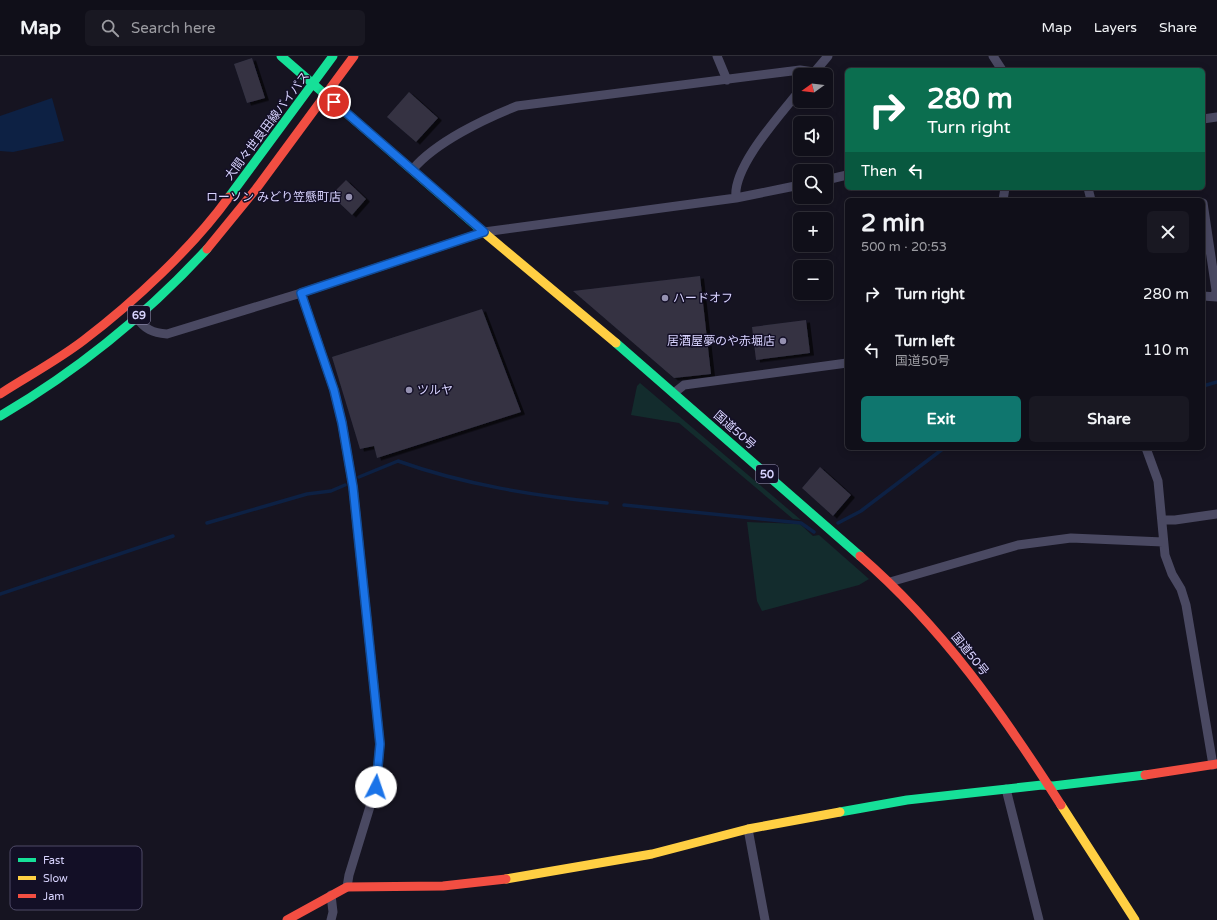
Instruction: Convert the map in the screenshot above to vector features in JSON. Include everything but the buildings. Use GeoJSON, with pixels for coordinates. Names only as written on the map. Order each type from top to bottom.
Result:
{"type":"FeatureCollection","features":[{"type":"Feature","properties":{"kind":"main road","name":"国道50号"},"geometry":{"type":"LineString","coordinates":[[281,56],[484,232],[674,393],[890,582],[960,658],[1012,732],[1135,920]]}},
{"type":"Feature","properties":{"kind":"main road","name":"大間々世良田線バイパス"},"geometry":{"type":"LineString","coordinates":[[0,394],[84,340],[127,304],[181,253],[227,200],[314,84],[333,56]]}},
{"type":"Feature","properties":{"kind":"main road","name":"69"},"geometry":{"type":"LineString","coordinates":[[0,416],[38,394],[74,369],[136,317],[194,264],[222,232],[354,56]]}},
{"type":"Feature","properties":{"kind":"main road"},"geometry":{"type":"LineString","coordinates":[[288,920],[348,887],[443,886],[510,879],[652,854],[748,829],[907,800],[1006,789],[1116,780],[1215,765]]}},
{"type":"Feature","properties":{"kind":"street"},"geometry":{"type":"LineString","coordinates":[[717,56],[727,80]]}},
{"type":"Feature","properties":{"kind":"street"},"geometry":{"type":"LineString","coordinates":[[818,68],[828,56]]}},
{"type":"Feature","properties":{"kind":"street"},"geometry":{"type":"LineString","coordinates":[[993,56],[1001,68]]}},
{"type":"Feature","properties":{"kind":"street"},"geometry":{"type":"LineString","coordinates":[[413,169],[420,161],[434,150],[485,119],[517,106],[793,71]]}},
{"type":"Feature","properties":{"kind":"street"},"geometry":{"type":"LineString","coordinates":[[736,198],[736,187],[744,167],[769,130],[793,99]]}},
{"type":"Feature","properties":{"kind":"street"},"geometry":{"type":"LineString","coordinates":[[1205,119],[1217,117]]}},
{"type":"Feature","properties":{"kind":"street"},"geometry":{"type":"LineString","coordinates":[[833,178],[845,175]]}},
{"type":"Feature","properties":{"kind":"street"},"geometry":{"type":"LineString","coordinates":[[136,317],[148,330],[155,334],[167,334],[301,293],[484,232],[736,198],[793,186]]}},
{"type":"Feature","properties":{"kind":"street"},"geometry":{"type":"LineString","coordinates":[[1205,217],[1216,297],[1205,296]]}},
{"type":"Feature","properties":{"kind":"street"},"geometry":{"type":"LineString","coordinates":[[301,293],[334,390],[342,423],[353,487],[380,744],[376,787],[349,875],[348,887]]}},
{"type":"Feature","properties":{"kind":"street"},"geometry":{"type":"LineString","coordinates":[[674,393],[684,385],[845,363]]}},
{"type":"Feature","properties":{"kind":"street"},"geometry":{"type":"LineString","coordinates":[[1147,450],[1158,481],[1163,542],[1168,566],[1181,589],[1186,605],[1215,765]]}},
{"type":"Feature","properties":{"kind":"street"},"geometry":{"type":"LineString","coordinates":[[1162,520],[1175,520],[1217,514]]}},
{"type":"Feature","properties":{"kind":"street"},"geometry":{"type":"LineString","coordinates":[[890,582],[1018,545],[1072,538],[1163,542]]}},
{"type":"Feature","properties":{"kind":"street"},"geometry":{"type":"LineString","coordinates":[[1006,789],[1039,920]]}},
{"type":"Feature","properties":{"kind":"street"},"geometry":{"type":"LineString","coordinates":[[748,829],[765,920]]}},
{"type":"Feature","properties":{"kind":"street"},"geometry":{"type":"LineString","coordinates":[[331,895],[333,907],[331,920]]}},
{"type":"Feature","properties":{"kind":"green space"},"geometry":{"type":"Polygon","coordinates":[[[640,383],[801,520],[793,519],[679,423],[631,415],[637,386],[640,383]]]}},
{"type":"Feature","properties":{"kind":"green space"},"geometry":{"type":"Polygon","coordinates":[[[747,522],[800,524],[813,536],[819,535],[869,579],[859,585],[762,611],[757,601],[747,522]]]}},
{"type":"Feature","properties":{"kind":"water"},"geometry":{"type":"Polygon","coordinates":[[[52,98],[64,141],[13,152],[0,151],[0,116],[52,98]]]}},
{"type":"Feature","properties":{"kind":"waterway"},"geometry":{"type":"LineString","coordinates":[[1205,385],[1217,382]]}},
{"type":"Feature","properties":{"kind":"waterway"},"geometry":{"type":"LineString","coordinates":[[838,523],[861,511],[941,450]]}},
{"type":"Feature","properties":{"kind":"waterway"},"geometry":{"type":"LineString","coordinates":[[359,477],[398,461],[449,477],[475,483],[527,493],[607,503]]}},
{"type":"Feature","properties":{"kind":"waterway"},"geometry":{"type":"LineString","coordinates":[[207,523],[307,494],[331,491],[345,485]]}},
{"type":"Feature","properties":{"kind":"waterway"},"geometry":{"type":"LineString","coordinates":[[624,505],[801,523],[814,532]]}},
{"type":"Feature","properties":{"kind":"waterway"},"geometry":{"type":"LineString","coordinates":[[0,594],[173,536]]}},
{"type":"Feature","properties":{"kind":"traffic: fast"},"geometry":{"type":"LineString","coordinates":[[281,56],[481,230]]}},
{"type":"Feature","properties":{"kind":"traffic: fast"},"geometry":{"type":"LineString","coordinates":[[229,197],[333,56]]}},
{"type":"Feature","properties":{"kind":"traffic: fast"},"geometry":{"type":"LineString","coordinates":[[0,416],[29,399],[84,361],[135,319],[207,249]]}},
{"type":"Feature","properties":{"kind":"traffic: fast"},"geometry":{"type":"LineString","coordinates":[[616,343],[860,556]]}},
{"type":"Feature","properties":{"kind":"traffic: fast"},"geometry":{"type":"LineString","coordinates":[[840,812],[907,800],[1042,785],[1053,786],[1145,775]]}},
{"type":"Feature","properties":{"kind":"traffic: slow"},"geometry":{"type":"LineString","coordinates":[[481,230],[616,343]]}},
{"type":"Feature","properties":{"kind":"traffic: slow"},"geometry":{"type":"LineString","coordinates":[[1061,805],[1135,920]]}},
{"type":"Feature","properties":{"kind":"traffic: slow"},"geometry":{"type":"LineString","coordinates":[[506,879],[652,854],[748,829],[840,812]]}},
{"type":"Feature","properties":{"kind":"traffic: jam"},"geometry":{"type":"LineString","coordinates":[[207,249],[256,189],[354,56]]}},
{"type":"Feature","properties":{"kind":"traffic: jam"},"geometry":{"type":"LineString","coordinates":[[0,394],[74,347],[123,309],[162,273],[198,235],[229,197]]}},
{"type":"Feature","properties":{"kind":"traffic: jam"},"geometry":{"type":"LineString","coordinates":[[860,556],[918,612],[945,642],[994,705],[1061,805]]}},
{"type":"Feature","properties":{"kind":"traffic: jam"},"geometry":{"type":"LineString","coordinates":[[1145,775],[1217,764]]}},
{"type":"Feature","properties":{"kind":"traffic: jam"},"geometry":{"type":"LineString","coordinates":[[287,920],[347,887],[443,886],[506,879]]}},
{"type":"Feature","properties":{"kind":"place","name":"ローソン みどり笠懸町店"},"geometry":{"type":"Point","coordinates":[349,197]}},
{"type":"Feature","properties":{"kind":"place","name":"ハードオフ"},"geometry":{"type":"Point","coordinates":[665,298]}},
{"type":"Feature","properties":{"kind":"place","name":"居酒屋夢のや赤堀店"},"geometry":{"type":"Point","coordinates":[783,341]}},
{"type":"Feature","properties":{"kind":"place","name":"ツルヤ"},"geometry":{"type":"Point","coordinates":[409,390]}},
{"type":"Feature","properties":{"kind":"route"},"geometry":{"type":"LineString","coordinates":[[334,102],[456,206],[484,232],[301,293],[334,390],[342,423],[353,487],[380,744],[376,787]]}}]}
